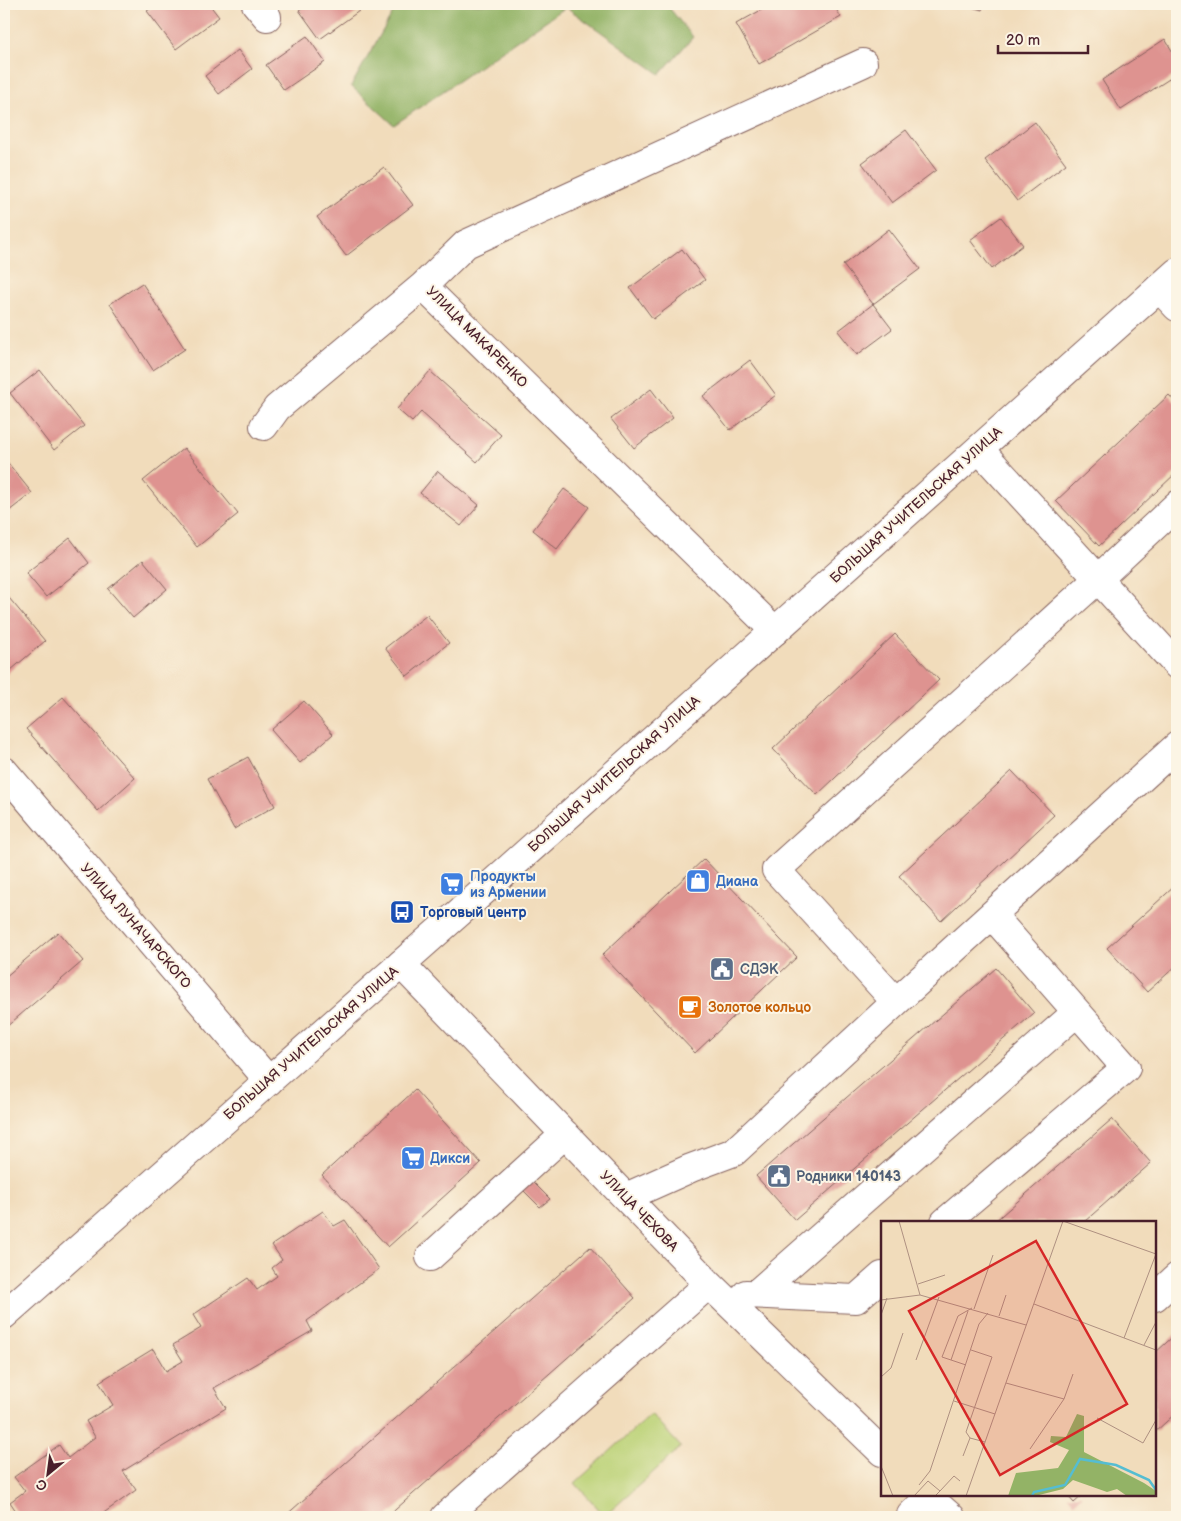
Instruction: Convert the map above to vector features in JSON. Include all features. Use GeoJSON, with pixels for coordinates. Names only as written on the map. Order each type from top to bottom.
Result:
{"type":"FeatureCollection","features":[{"type":"Feature","properties":{"kind":"street","name":"УЛИЦА МАКАРЕНКО"},"geometry":{"type":"LineString","coordinates":[[775,631],[423,286],[466,244],[863,63]]}},
{"type":"Feature","properties":{"kind":"street"},"geometry":{"type":"LineString","coordinates":[[264,426],[277,408],[423,286]]}},
{"type":"Feature","properties":{"kind":"street","name":"БОЛЬШАЯ УЧИТЕЛЬСКАЯ УЛИЦА"},"geometry":{"type":"LineString","coordinates":[[4,1315],[401,964],[979,448],[1171,289]]}},
{"type":"Feature","properties":{"kind":"street"},"geometry":{"type":"LineString","coordinates":[[979,448],[1177,665]]}},
{"type":"Feature","properties":{"kind":"street"},"geometry":{"type":"LineString","coordinates":[[896,1002],[776,870],[1098,579],[1177,505]]}},
{"type":"Feature","properties":{"kind":"street"},"geometry":{"type":"LineString","coordinates":[[626,1197],[691,1168],[734,1152],[1177,746]]}},
{"type":"Feature","properties":{"kind":"street","name":"УЛИЦА ЛУНАЧАРСКОГО"},"geometry":{"type":"LineString","coordinates":[[4,771],[269,1081]]}},
{"type":"Feature","properties":{"kind":"street"},"geometry":{"type":"LineString","coordinates":[[946,1221],[1126,1068],[992,915]]}},
{"type":"Feature","properties":{"kind":"street","name":"УЛИЦА ЧЕХОВА"},"geometry":{"type":"LineString","coordinates":[[401,964],[714,1289],[881,1451]]}},
{"type":"Feature","properties":{"kind":"street"},"geometry":{"type":"LineString","coordinates":[[756,1294],[1077,1012]]}},
{"type":"Feature","properties":{"kind":"street"},"geometry":{"type":"LineString","coordinates":[[430,1257],[564,1134]]}},
{"type":"Feature","properties":{"kind":"street"},"geometry":{"type":"LineString","coordinates":[[445,1517],[714,1289],[756,1294],[856,1299],[881,1277]]}},
{"type":"Feature","properties":{"kind":"street"},"geometry":{"type":"LineString","coordinates":[[1156,1296],[1177,1277]]}},
{"type":"Feature","properties":{"kind":"street"},"geometry":{"type":"LineString","coordinates":[[924,1500],[951,1517]]}},
{"type":"Feature","properties":{"kind":"green space"},"geometry":{"type":"Polygon","coordinates":[[[398,4],[666,4],[693,37],[660,74],[566,7],[394,125],[351,86],[398,4]]]}},
{"type":"Feature","properties":{"kind":"green space"},"geometry":{"type":"Polygon","coordinates":[[[651,1414],[681,1447],[605,1516],[575,1483],[651,1414]]]}},
{"type":"Feature","properties":{"kind":"building"},"geometry":{"type":"Polygon","coordinates":[[[157,4],[209,4],[219,17],[176,49],[147,11],[157,4]]]}},
{"type":"Feature","properties":{"kind":"building"},"geometry":{"type":"Polygon","coordinates":[[[307,4],[353,4],[359,11],[320,39],[299,10],[307,4]]]}},
{"type":"Feature","properties":{"kind":"building"},"geometry":{"type":"Polygon","coordinates":[[[772,4],[833,4],[841,17],[759,64],[736,24],[772,4]]]}},
{"type":"Feature","properties":{"kind":"building"},"geometry":{"type":"Polygon","coordinates":[[[961,4],[984,4],[982,10],[961,4]]]}},
{"type":"Feature","properties":{"kind":"building"},"geometry":{"type":"Polygon","coordinates":[[[307,36],[325,62],[284,90],[266,65],[307,36]]]}},
{"type":"Feature","properties":{"kind":"building"},"geometry":{"type":"Polygon","coordinates":[[[1165,39],[1177,59],[1177,74],[1121,110],[1102,80],[1165,39]]]}},
{"type":"Feature","properties":{"kind":"building"},"geometry":{"type":"Polygon","coordinates":[[[238,50],[252,69],[219,94],[205,76],[238,50]]]}},
{"type":"Feature","properties":{"kind":"building"},"geometry":{"type":"Polygon","coordinates":[[[1035,122],[1066,164],[1017,201],[985,160],[1035,122]]]}},
{"type":"Feature","properties":{"kind":"building"},"geometry":{"type":"Polygon","coordinates":[[[906,130],[936,170],[892,203],[862,163],[906,130]]]}},
{"type":"Feature","properties":{"kind":"building"},"geometry":{"type":"Polygon","coordinates":[[[384,167],[413,205],[346,256],[317,217],[384,167]]]}},
{"type":"Feature","properties":{"kind":"building"},"geometry":{"type":"Polygon","coordinates":[[[1001,217],[1023,245],[992,269],[970,240],[1001,217]]]}},
{"type":"Feature","properties":{"kind":"building"},"geometry":{"type":"Polygon","coordinates":[[[889,229],[920,269],[873,304],[843,265],[889,229]]]}},
{"type":"Feature","properties":{"kind":"building"},"geometry":{"type":"Polygon","coordinates":[[[682,249],[705,280],[653,319],[630,288],[682,249]]]}},
{"type":"Feature","properties":{"kind":"building"},"geometry":{"type":"Polygon","coordinates":[[[142,283],[185,349],[153,370],[110,304],[142,283]]]}},
{"type":"Feature","properties":{"kind":"building"},"geometry":{"type":"Polygon","coordinates":[[[873,304],[892,329],[857,355],[838,331],[873,304]]]}},
{"type":"Feature","properties":{"kind":"building"},"geometry":{"type":"Polygon","coordinates":[[[750,360],[776,395],[730,430],[703,396],[750,360]]]}},
{"type":"Feature","properties":{"kind":"building"},"geometry":{"type":"Polygon","coordinates":[[[40,370],[84,426],[54,450],[10,393],[40,370]]]}},
{"type":"Feature","properties":{"kind":"building"},"geometry":{"type":"Polygon","coordinates":[[[430,371],[501,435],[477,462],[421,412],[412,422],[397,409],[430,371]]]}},
{"type":"Feature","properties":{"kind":"building"},"geometry":{"type":"Polygon","coordinates":[[[651,389],[673,418],[634,448],[611,419],[651,389]]]}},
{"type":"Feature","properties":{"kind":"building"},"geometry":{"type":"Polygon","coordinates":[[[1169,395],[1177,404],[1177,472],[1099,546],[1056,501],[1169,395]]]}},
{"type":"Feature","properties":{"kind":"building"},"geometry":{"type":"Polygon","coordinates":[[[184,448],[238,514],[197,547],[143,481],[184,448]]]}},
{"type":"Feature","properties":{"kind":"building"},"geometry":{"type":"Polygon","coordinates":[[[4,458],[32,493],[4,515],[4,458]]]}},
{"type":"Feature","properties":{"kind":"building"},"geometry":{"type":"Polygon","coordinates":[[[438,471],[479,505],[461,526],[420,493],[438,471]]]}},
{"type":"Feature","properties":{"kind":"building"},"geometry":{"type":"Polygon","coordinates":[[[564,489],[589,507],[557,549],[533,530],[564,489]]]}},
{"type":"Feature","properties":{"kind":"building"},"geometry":{"type":"Polygon","coordinates":[[[70,538],[89,563],[46,597],[26,573],[70,538]]]}},
{"type":"Feature","properties":{"kind":"building"},"geometry":{"type":"Polygon","coordinates":[[[143,560],[167,589],[133,618],[108,589],[143,560]]]}},
{"type":"Feature","properties":{"kind":"building"},"geometry":{"type":"Polygon","coordinates":[[[4,592],[45,641],[4,676],[4,592]]]}},
{"type":"Feature","properties":{"kind":"building"},"geometry":{"type":"Polygon","coordinates":[[[427,615],[449,643],[407,676],[385,648],[427,615]]]}},
{"type":"Feature","properties":{"kind":"building"},"geometry":{"type":"Polygon","coordinates":[[[895,634],[939,680],[817,795],[773,749],[895,634]]]}},
{"type":"Feature","properties":{"kind":"building"},"geometry":{"type":"Polygon","coordinates":[[[63,697],[135,778],[98,811],[26,729],[63,697]]]}},
{"type":"Feature","properties":{"kind":"building"},"geometry":{"type":"Polygon","coordinates":[[[304,701],[333,734],[300,763],[271,730],[304,701]]]}},
{"type":"Feature","properties":{"kind":"building"},"geometry":{"type":"Polygon","coordinates":[[[248,757],[275,806],[234,829],[207,779],[248,757]]]}},
{"type":"Feature","properties":{"kind":"building"},"geometry":{"type":"Polygon","coordinates":[[[1012,771],[1054,815],[941,921],[899,876],[1012,771]]]}},
{"type":"Feature","properties":{"kind":"building"},"geometry":{"type":"Polygon","coordinates":[[[704,859],[797,957],[695,1053],[602,955],[704,859]]]}},
{"type":"Feature","properties":{"kind":"building"},"geometry":{"type":"Polygon","coordinates":[[[1177,884],[1177,965],[1147,992],[1107,948],[1177,884]]]}},
{"type":"Feature","properties":{"kind":"building"},"geometry":{"type":"Polygon","coordinates":[[[58,932],[83,961],[5,1028],[4,978],[58,932]]]}},
{"type":"Feature","properties":{"kind":"building"},"geometry":{"type":"Polygon","coordinates":[[[996,968],[1034,1013],[795,1220],[756,1176],[996,968]]]}},
{"type":"Feature","properties":{"kind":"building"},"geometry":{"type":"Polygon","coordinates":[[[415,1090],[481,1163],[388,1247],[322,1175],[415,1090]]]}},
{"type":"Feature","properties":{"kind":"building"},"geometry":{"type":"Polygon","coordinates":[[[1112,1119],[1151,1163],[1085,1221],[995,1221],[1112,1119]]]}},
{"type":"Feature","properties":{"kind":"building"},"geometry":{"type":"Polygon","coordinates":[[[531,1180],[550,1199],[540,1207],[522,1189],[531,1180]]]}},
{"type":"Feature","properties":{"kind":"building"},"geometry":{"type":"Polygon","coordinates":[[[323,1211],[334,1226],[345,1220],[379,1269],[307,1321],[312,1331],[214,1388],[226,1408],[123,1471],[136,1490],[98,1517],[20,1517],[10,1502],[25,1491],[14,1477],[59,1445],[68,1458],[95,1437],[86,1421],[113,1405],[99,1382],[153,1349],[166,1371],[183,1361],[173,1345],[201,1328],[193,1315],[248,1278],[257,1290],[277,1276],[272,1268],[282,1260],[272,1245],[323,1211]]]}},
{"type":"Feature","properties":{"kind":"building"},"geometry":{"type":"Polygon","coordinates":[[[590,1247],[635,1298],[387,1517],[284,1517],[590,1247]]]}},
{"type":"Feature","properties":{"kind":"building"},"geometry":{"type":"Polygon","coordinates":[[[1177,1333],[1177,1412],[1156,1431],[1156,1352],[1177,1333]]]}},
{"type":"Feature","properties":{"kind":"building"},"geometry":{"type":"Polygon","coordinates":[[[1068,1496],[1082,1496],[1074,1503],[1068,1496]]]}},
{"type":"Feature","properties":{"kind":"place","name":"Диана"},"geometry":{"type":"Point","coordinates":[698,881]}},
{"type":"Feature","properties":{"kind":"place","name":"Продукты из Армении"},"geometry":{"type":"Point","coordinates":[452,884]}},
{"type":"Feature","properties":{"kind":"place","name":"Торговый центр"},"geometry":{"type":"Point","coordinates":[402,912]}},
{"type":"Feature","properties":{"kind":"place","name":"СДЭК"},"geometry":{"type":"Point","coordinates":[722,969]}},
{"type":"Feature","properties":{"kind":"place","name":"Золотое кольцо"},"geometry":{"type":"Point","coordinates":[690,1007]}},
{"type":"Feature","properties":{"kind":"place","name":"Дикси"},"geometry":{"type":"Point","coordinates":[413,1158]}},
{"type":"Feature","properties":{"kind":"place","name":"Родники 140143"},"geometry":{"type":"Point","coordinates":[779,1176]}}]}
